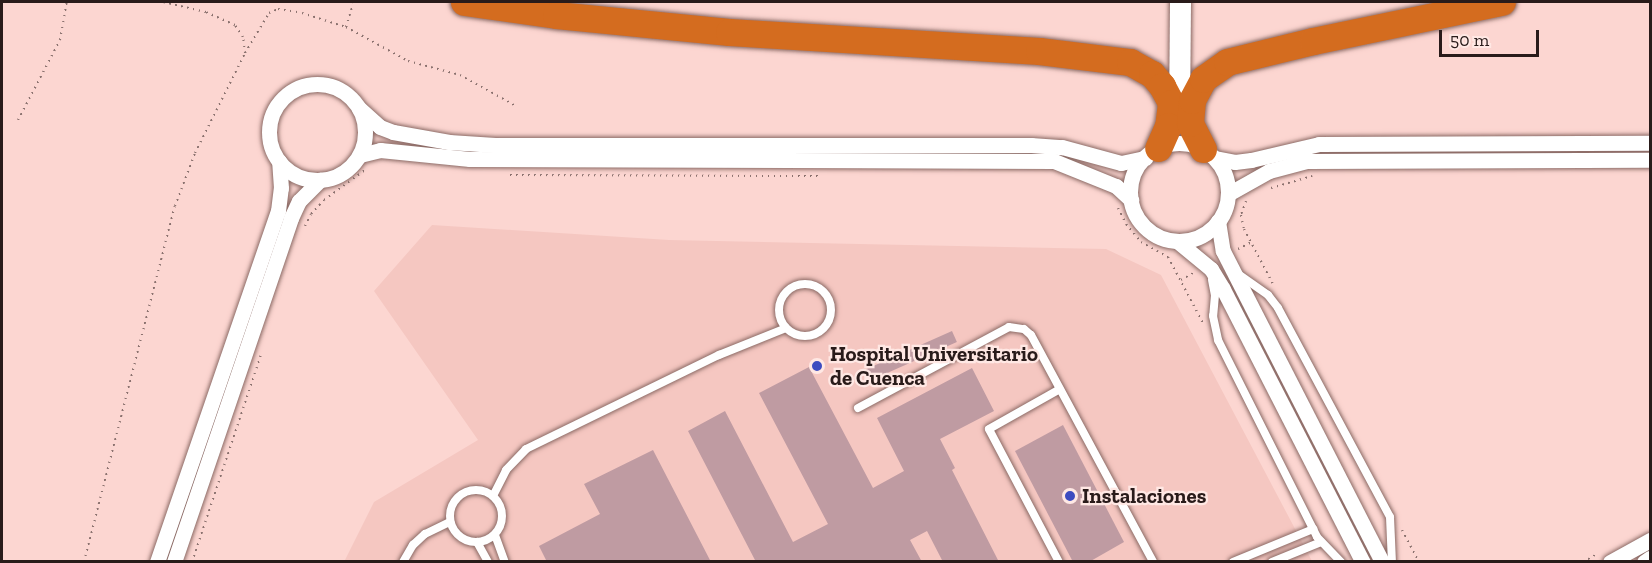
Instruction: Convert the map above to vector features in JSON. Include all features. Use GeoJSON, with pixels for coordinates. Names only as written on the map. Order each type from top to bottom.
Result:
{"type":"FeatureCollection","features":[{"type":"Feature","properties":{"kind":"highway"},"geometry":{"type":"LineString","coordinates":[[464,2],[556,15],[729,32],[1039,51],[1130,62],[1152,75],[1162,86],[1170,103],[1168,126],[1181,150]]}},
{"type":"Feature","properties":{"kind":"highway"},"geometry":{"type":"LineString","coordinates":[[1181,150],[1190,123],[1192,100],[1203,79],[1227,62],[1313,41],[1502,2]]}},
{"type":"Feature","properties":{"kind":"street"},"geometry":{"type":"LineString","coordinates":[[1180,2],[1181,150]]}},
{"type":"Feature","properties":{"kind":"street"},"geometry":{"type":"LineString","coordinates":[[157,561],[278,211],[281,188],[279,161],[270,143],[270,122],[279,104],[294,90],[314,84],[334,87],[346,93],[380,127],[393,132],[449,142],[495,145],[1031,146],[1062,147],[1121,163],[1181,150],[1235,162],[1319,144],[1650,143]]}},
{"type":"Feature","properties":{"kind":"street"},"geometry":{"type":"LineString","coordinates":[[359,108],[366,132],[365,161]]}},
{"type":"Feature","properties":{"kind":"street"},"geometry":{"type":"LineString","coordinates":[[279,161],[297,176],[320,180],[343,173],[380,150],[470,159],[1054,161],[1116,186],[1131,200]]}},
{"type":"Feature","properties":{"kind":"street"},"geometry":{"type":"LineString","coordinates":[[1181,150],[1225,175],[1228,194],[1224,210],[1218,221],[1203,234],[1178,241],[1163,238],[1150,231],[1139,220],[1131,200],[1132,180],[1181,150]]}},
{"type":"Feature","properties":{"kind":"street"},"geometry":{"type":"LineString","coordinates":[[1228,194],[1269,171],[1307,161],[1650,160]]}},
{"type":"Feature","properties":{"kind":"street"},"geometry":{"type":"LineString","coordinates":[[174,561],[291,218],[299,201],[320,180]]}},
{"type":"Feature","properties":{"kind":"street"},"geometry":{"type":"LineString","coordinates":[[1218,221],[1223,251],[1229,264],[1382,561]]}},
{"type":"Feature","properties":{"kind":"street"},"geometry":{"type":"LineString","coordinates":[[1178,241],[1211,269],[1363,561]]}},
{"type":"Feature","properties":{"kind":"street"},"geometry":{"type":"LineString","coordinates":[[1610,561],[1650,540]]}},
{"type":"Feature","properties":{"kind":"street"},"geometry":{"type":"LineString","coordinates":[[1644,561],[1650,558]]}},
{"type":"Feature","properties":{"kind":"lane"},"geometry":{"type":"LineString","coordinates":[[1229,264],[1244,279],[1268,295],[1278,308],[1390,518],[1392,561]]}},
{"type":"Feature","properties":{"kind":"lane"},"geometry":{"type":"LineString","coordinates":[[1211,269],[1215,295],[1213,315],[1218,340],[1313,530],[1321,542],[1341,561]]}},
{"type":"Feature","properties":{"kind":"lane"},"geometry":{"type":"LineString","coordinates":[[804,284],[824,292],[831,305],[826,327],[806,337],[792,333],[786,328],[779,315],[779,308],[790,289],[804,284]]}},
{"type":"Feature","properties":{"kind":"lane"},"geometry":{"type":"LineString","coordinates":[[858,408],[1009,327],[1018,326],[1031,335],[1153,561]]}},
{"type":"Feature","properties":{"kind":"lane"},"geometry":{"type":"LineString","coordinates":[[493,496],[506,470],[526,449],[719,355],[786,328]]}},
{"type":"Feature","properties":{"kind":"lane"},"geometry":{"type":"LineString","coordinates":[[1059,561],[989,429],[1060,389]]}},
{"type":"Feature","properties":{"kind":"lane"},"geometry":{"type":"LineString","coordinates":[[488,561],[477,543],[457,535],[450,522],[451,508],[459,496],[473,490],[493,496],[500,506],[502,518],[495,535],[505,561]]}},
{"type":"Feature","properties":{"kind":"lane"},"geometry":{"type":"LineString","coordinates":[[404,561],[413,545],[425,534],[450,522]]}},
{"type":"Feature","properties":{"kind":"lane"},"geometry":{"type":"LineString","coordinates":[[1233,561],[1313,530]]}},
{"type":"Feature","properties":{"kind":"lane"},"geometry":{"type":"LineString","coordinates":[[477,543],[495,535]]}},
{"type":"Feature","properties":{"kind":"lane"},"geometry":{"type":"LineString","coordinates":[[1272,561],[1321,542]]}},
{"type":"Feature","properties":{"kind":"path"},"geometry":{"type":"LineString","coordinates":[[18,120],[60,40],[67,2]]}},
{"type":"Feature","properties":{"kind":"path"},"geometry":{"type":"LineString","coordinates":[[163,2],[206,12],[235,25],[243,37],[244,53]]}},
{"type":"Feature","properties":{"kind":"path"},"geometry":{"type":"LineString","coordinates":[[346,27],[353,4]]}},
{"type":"Feature","properties":{"kind":"path"},"geometry":{"type":"LineString","coordinates":[[84,561],[175,206],[210,120],[244,53],[266,17],[278,9],[302,13],[346,27],[408,61],[460,75],[516,105]]}},
{"type":"Feature","properties":{"kind":"path"},"geometry":{"type":"LineString","coordinates":[[303,230],[311,214],[365,161]]}},
{"type":"Feature","properties":{"kind":"path"},"geometry":{"type":"LineString","coordinates":[[503,174],[822,176]]}},
{"type":"Feature","properties":{"kind":"path"},"geometry":{"type":"LineString","coordinates":[[1262,191],[1317,175]]}},
{"type":"Feature","properties":{"kind":"path"},"geometry":{"type":"LineString","coordinates":[[1248,197],[1241,214],[1252,242]]}},
{"type":"Feature","properties":{"kind":"path"},"geometry":{"type":"LineString","coordinates":[[1113,201],[1126,224],[1141,242],[1168,257],[1208,332]]}},
{"type":"Feature","properties":{"kind":"path"},"geometry":{"type":"LineString","coordinates":[[192,561],[262,351]]}},
{"type":"Feature","properties":{"kind":"shaded area","name":"Hospital Universitario de Cuenca"},"geometry":{"type":"Polygon","coordinates":[[[432,225],[669,240],[1106,249],[1161,275],[1312,561],[344,562],[374,502],[478,440],[374,291],[432,225]]]}},
{"type":"Feature","properties":{"kind":"building"},"geometry":{"type":"Polygon","coordinates":[[[952,331],[957,342],[869,381],[864,370],[952,331]]]}},
{"type":"Feature","properties":{"kind":"building"},"geometry":{"type":"Polygon","coordinates":[[[809,367],[873,488],[904,471],[877,418],[972,368],[994,411],[940,439],[955,468],[952,470],[999,562],[943,562],[927,531],[910,540],[922,562],[756,562],[688,431],[725,411],[793,542],[828,524],[759,393],[809,367]]]}},
{"type":"Feature","properties":{"kind":"building","name":"Instalaciones"},"geometry":{"type":"Polygon","coordinates":[[[1063,425],[1124,542],[1089,562],[1073,562],[1015,451],[1063,425]]]}},
{"type":"Feature","properties":{"kind":"building"},"geometry":{"type":"Polygon","coordinates":[[[653,450],[711,562],[547,562],[539,546],[600,514],[584,484],[653,450]]]}},
{"type":"Feature","properties":{"kind":"place","name":"Hospital Universitario de Cuenca"},"geometry":{"type":"Point","coordinates":[817,366]}},
{"type":"Feature","properties":{"kind":"place","name":"Instalaciones"},"geometry":{"type":"Point","coordinates":[1070,496]}}]}
